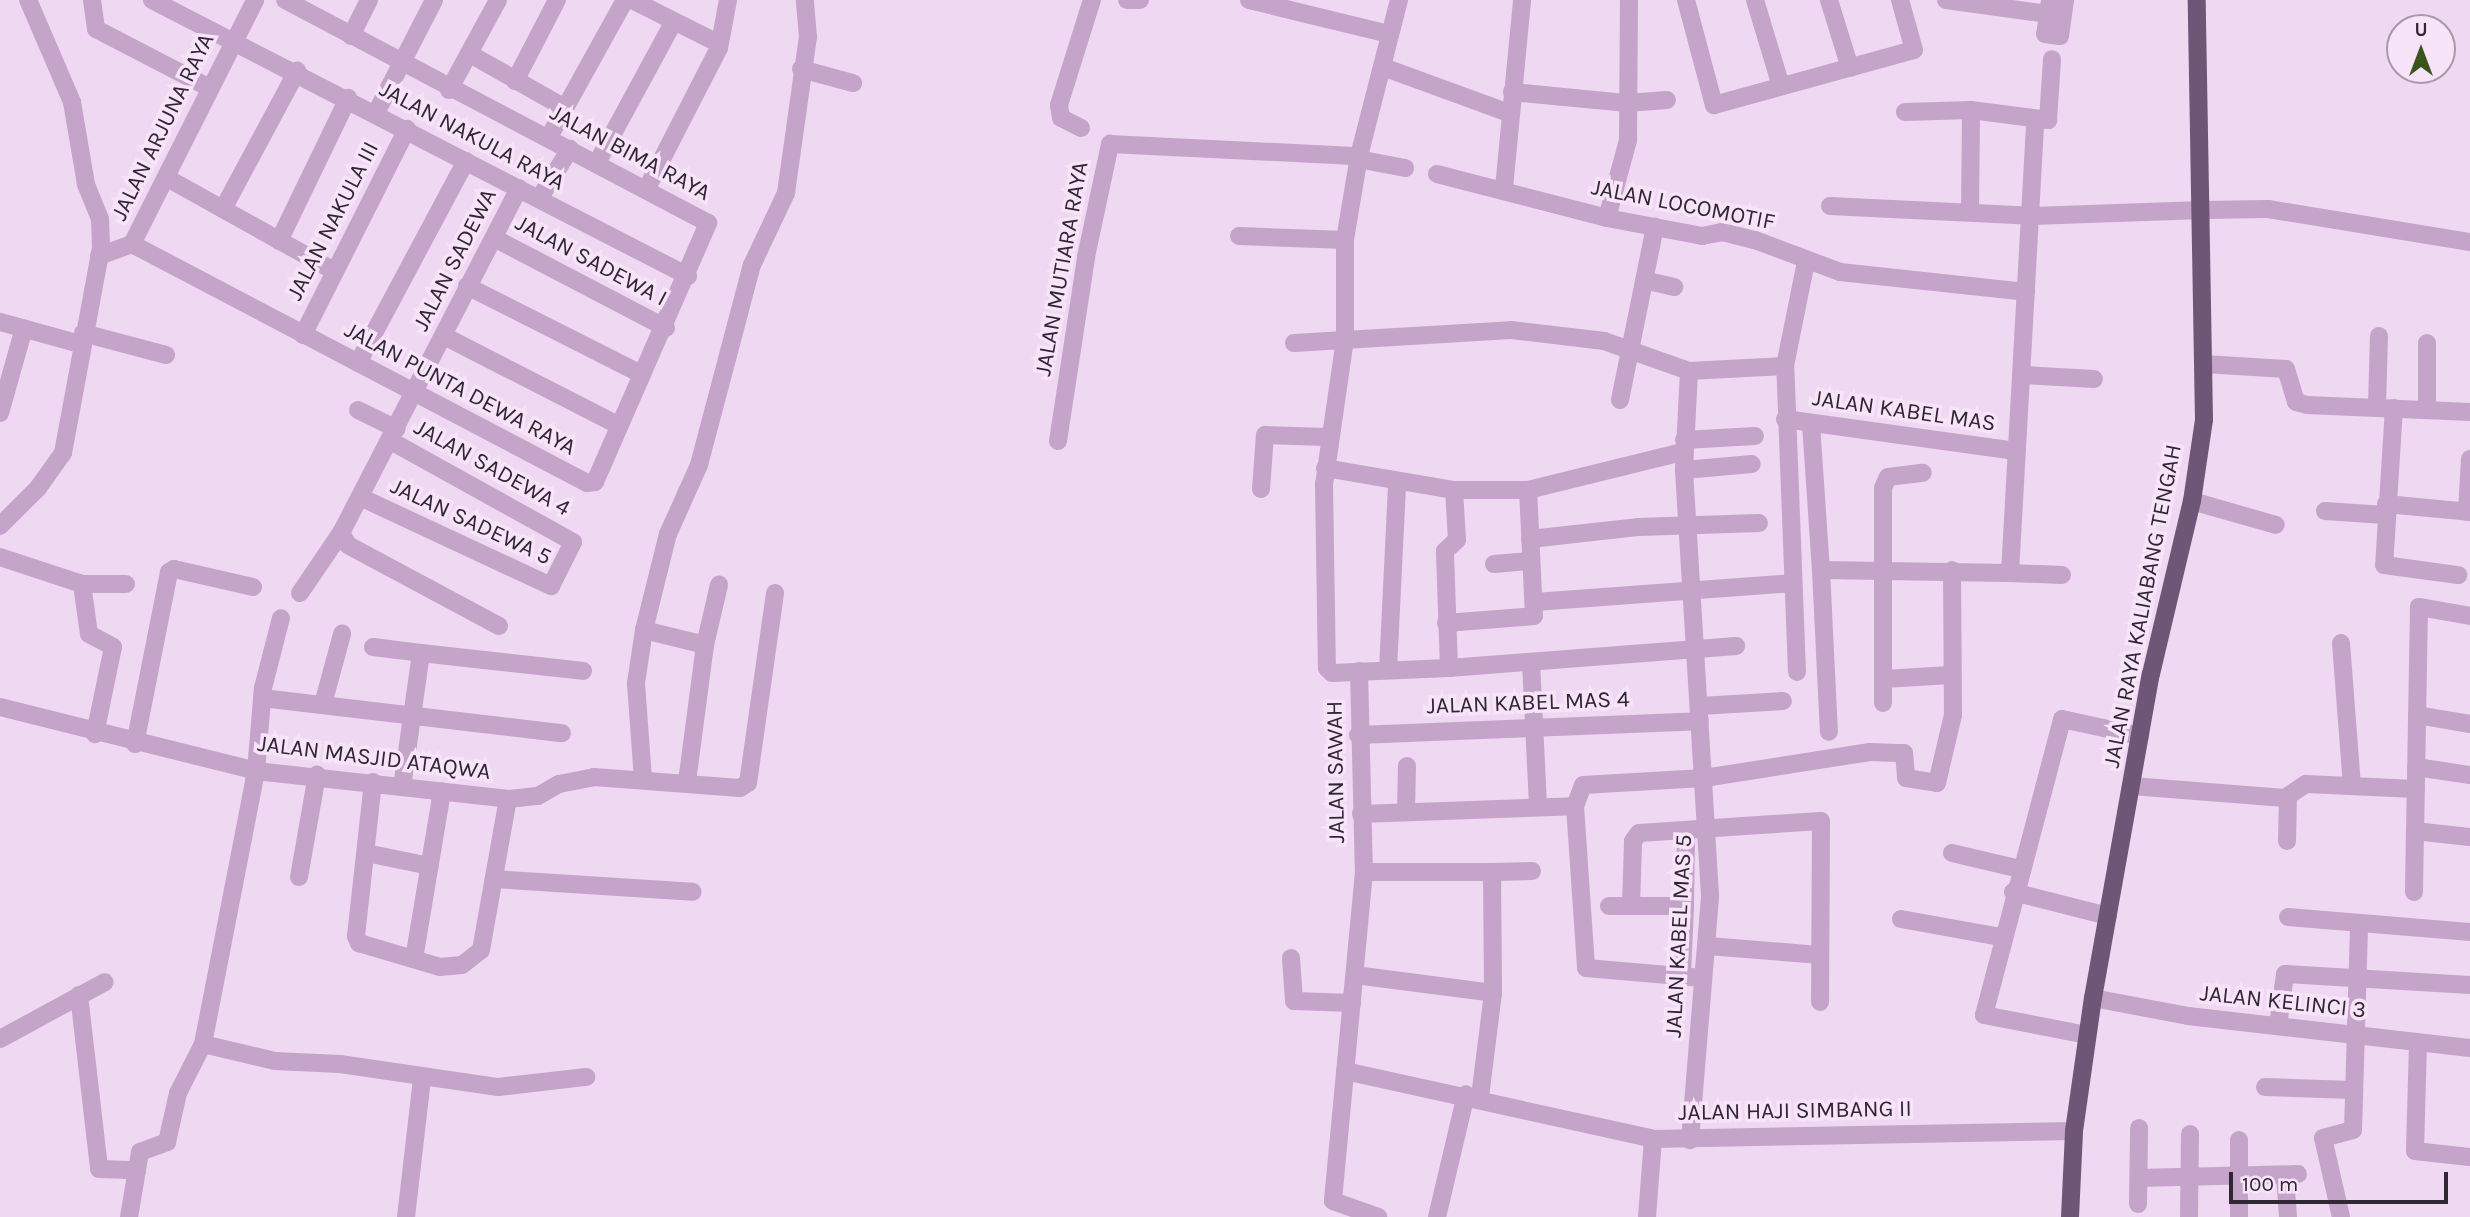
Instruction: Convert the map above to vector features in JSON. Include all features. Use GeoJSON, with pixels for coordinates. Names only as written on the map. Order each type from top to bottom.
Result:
{"type":"FeatureCollection","features":[{"type":"Feature","properties":{"kind":"main road","name":"JALAN RAYA KALIABANG TENGAH"},"geometry":{"type":"LineString","coordinates":[[2070,1217],[2074,1130],[2093,998],[2140,736],[2192,501],[2204,420],[2203,211],[2197,0]]}},
{"type":"Feature","properties":{"kind":"street"},"geometry":{"type":"LineString","coordinates":[[0,526],[61,459],[81,339],[99,256],[100,219],[86,184],[72,102],[28,0]]}},
{"type":"Feature","properties":{"kind":"street"},"geometry":{"type":"LineString","coordinates":[[92,0],[96,29],[208,88]]}},
{"type":"Feature","properties":{"kind":"street","name":"JALAN NAKULA RAYA"},"geometry":{"type":"LineString","coordinates":[[152,0],[297,71],[688,276]]}},
{"type":"Feature","properties":{"kind":"street","name":"JALAN ARJUNA RAYA"},"geometry":{"type":"LineString","coordinates":[[99,256],[132,244],[167,178],[208,88],[255,0]]}},
{"type":"Feature","properties":{"kind":"street"},"geometry":{"type":"LineString","coordinates":[[285,0],[351,36],[369,0]]}},
{"type":"Feature","properties":{"kind":"street"},"geometry":{"type":"LineString","coordinates":[[376,113],[434,0]]}},
{"type":"Feature","properties":{"kind":"street"},"geometry":{"type":"LineString","coordinates":[[449,90],[498,0]]}},
{"type":"Feature","properties":{"kind":"street"},"geometry":{"type":"LineString","coordinates":[[515,81],[557,0]]}},
{"type":"Feature","properties":{"kind":"street"},"geometry":{"type":"LineString","coordinates":[[549,137],[625,0]]}},
{"type":"Feature","properties":{"kind":"street"},"geometry":{"type":"LineString","coordinates":[[632,0],[673,23],[718,43]]}},
{"type":"Feature","properties":{"kind":"street"},"geometry":{"type":"LineString","coordinates":[[642,775],[636,683],[644,630],[668,534],[699,465],[752,265],[786,193],[801,69],[808,37],[805,0]]}},
{"type":"Feature","properties":{"kind":"street"},"geometry":{"type":"LineString","coordinates":[[1081,128],[1061,118],[1059,105],[1092,0]]}},
{"type":"Feature","properties":{"kind":"street"},"geometry":{"type":"LineString","coordinates":[[1127,0],[1140,0]]}},
{"type":"Feature","properties":{"kind":"street"},"geometry":{"type":"LineString","coordinates":[[1249,0],[1389,34]]}},
{"type":"Feature","properties":{"kind":"street"},"geometry":{"type":"LineString","coordinates":[[1399,0],[1358,158],[1345,240],[1345,339],[1327,437],[1325,468],[1327,668],[1332,673],[1449,668],[1697,652],[1736,646]]}},
{"type":"Feature","properties":{"kind":"street"},"geometry":{"type":"LineString","coordinates":[[1504,188],[1509,113],[1522,0]]}},
{"type":"Feature","properties":{"kind":"street"},"geometry":{"type":"LineString","coordinates":[[1607,218],[1628,140],[1629,0]]}},
{"type":"Feature","properties":{"kind":"street"},"geometry":{"type":"LineString","coordinates":[[1686,0],[1714,105],[1914,50],[1900,0]]}},
{"type":"Feature","properties":{"kind":"street"},"geometry":{"type":"LineString","coordinates":[[1755,0],[1781,86]]}},
{"type":"Feature","properties":{"kind":"street"},"geometry":{"type":"LineString","coordinates":[[1829,0],[1850,68]]}},
{"type":"Feature","properties":{"kind":"street"},"geometry":{"type":"LineString","coordinates":[[1946,0],[2049,7],[2045,34],[2060,36],[2065,0]]}},
{"type":"Feature","properties":{"kind":"street"},"geometry":{"type":"LineString","coordinates":[[646,190],[718,43],[726,9]]}},
{"type":"Feature","properties":{"kind":"street"},"geometry":{"type":"LineString","coordinates":[[597,163],[673,23]]}},
{"type":"Feature","properties":{"kind":"street","name":"JALAN BIMA RAYA"},"geometry":{"type":"LineString","coordinates":[[351,36],[449,90],[549,137],[708,223],[666,328],[616,424],[595,482]]}},
{"type":"Feature","properties":{"kind":"street"},"geometry":{"type":"LineString","coordinates":[[470,54],[565,107]]}},
{"type":"Feature","properties":{"kind":"street"},"geometry":{"type":"LineString","coordinates":[[1905,112],[1971,110],[2035,119],[2050,116],[2052,59]]}},
{"type":"Feature","properties":{"kind":"street"},"geometry":{"type":"LineString","coordinates":[[1383,67],[1509,113]]}},
{"type":"Feature","properties":{"kind":"street"},"geometry":{"type":"LineString","coordinates":[[801,69],[853,83]]}},
{"type":"Feature","properties":{"kind":"street"},"geometry":{"type":"LineString","coordinates":[[223,209],[297,71]]}},
{"type":"Feature","properties":{"kind":"street"},"geometry":{"type":"LineString","coordinates":[[1512,92],[1627,103],[1667,100]]}},
{"type":"Feature","properties":{"kind":"street"},"geometry":{"type":"LineString","coordinates":[[279,240],[348,98]]}},
{"type":"Feature","properties":{"kind":"street"},"geometry":{"type":"LineString","coordinates":[[1970,210],[1971,110]]}},
{"type":"Feature","properties":{"kind":"street"},"geometry":{"type":"LineString","coordinates":[[2010,573],[2016,451],[2024,375],[2035,119]]}},
{"type":"Feature","properties":{"kind":"street","name":"JALAN NAKULA III"},"geometry":{"type":"LineString","coordinates":[[303,334],[407,129]]}},
{"type":"Feature","properties":{"kind":"street","name":"JALAN MUTIARA RAYA"},"geometry":{"type":"LineString","coordinates":[[1058,441],[1086,257],[1111,144],[1358,158]]}},
{"type":"Feature","properties":{"kind":"street"},"geometry":{"type":"LineString","coordinates":[[539,199],[570,149]]}},
{"type":"Feature","properties":{"kind":"street"},"geometry":{"type":"LineString","coordinates":[[1358,158],[1405,168]]}},
{"type":"Feature","properties":{"kind":"street"},"geometry":{"type":"LineString","coordinates":[[358,363],[466,161]]}},
{"type":"Feature","properties":{"kind":"street","name":"JALAN LOCOMOTIF"},"geometry":{"type":"LineString","coordinates":[[1437,174],[1504,188],[1607,218],[1655,228],[1755,240],[1806,262],[1840,272],[2026,292]]}},
{"type":"Feature","properties":{"kind":"street"},"geometry":{"type":"LineString","coordinates":[[167,178],[334,271]]}},
{"type":"Feature","properties":{"kind":"street","name":"JALAN SADEWA"},"geometry":{"type":"LineString","coordinates":[[415,392],[519,188]]}},
{"type":"Feature","properties":{"kind":"street"},"geometry":{"type":"LineString","coordinates":[[1830,206],[1970,210],[2031,216],[2268,209],[2470,242]]}},
{"type":"Feature","properties":{"kind":"street"},"geometry":{"type":"LineString","coordinates":[[1620,400],[1629,348],[1648,281],[1655,228]]}},
{"type":"Feature","properties":{"kind":"street"},"geometry":{"type":"LineString","coordinates":[[1239,236],[1345,240]]}},
{"type":"Feature","properties":{"kind":"street","name":"JALAN SADEWA I"},"geometry":{"type":"LineString","coordinates":[[494,238],[666,328]]}},
{"type":"Feature","properties":{"kind":"street","name":"JALAN PUNTA DEWA RAYA"},"geometry":{"type":"LineString","coordinates":[[132,244],[587,483],[595,482]]}},
{"type":"Feature","properties":{"kind":"street"},"geometry":{"type":"LineString","coordinates":[[1797,673],[1791,583],[1785,366],[1806,262]]}},
{"type":"Feature","properties":{"kind":"street"},"geometry":{"type":"LineString","coordinates":[[1648,281],[1674,287]]}},
{"type":"Feature","properties":{"kind":"street"},"geometry":{"type":"LineString","coordinates":[[467,286],[641,374]]}},
{"type":"Feature","properties":{"kind":"street"},"geometry":{"type":"LineString","coordinates":[[0,322],[166,355]]}},
{"type":"Feature","properties":{"kind":"street"},"geometry":{"type":"LineString","coordinates":[[0,413],[24,328]]}},
{"type":"Feature","properties":{"kind":"street"},"geometry":{"type":"LineString","coordinates":[[1294,342],[1511,330],[1629,348],[1689,371],[1785,366]]}},
{"type":"Feature","properties":{"kind":"street"},"geometry":{"type":"LineString","coordinates":[[444,336],[616,424]]}},
{"type":"Feature","properties":{"kind":"street"},"geometry":{"type":"LineString","coordinates":[[2379,337],[2385,407],[2385,568],[2458,575]]}},
{"type":"Feature","properties":{"kind":"street"},"geometry":{"type":"LineString","coordinates":[[2427,342],[2427,410]]}},
{"type":"Feature","properties":{"kind":"street"},"geometry":{"type":"LineString","coordinates":[[2204,364],[2286,369],[2294,397],[2302,404],[2470,412]]}},
{"type":"Feature","properties":{"kind":"street","name":"JALAN KABEL MAS 5"},"geometry":{"type":"LineString","coordinates":[[1689,371],[1684,470],[1704,778],[1710,830],[1708,946],[1690,1140]]}},
{"type":"Feature","properties":{"kind":"street"},"geometry":{"type":"LineString","coordinates":[[2024,375],[2094,379]]}},
{"type":"Feature","properties":{"kind":"street","name":"JALAN SADEWA 4"},"geometry":{"type":"LineString","coordinates":[[300,593],[345,539],[360,497],[415,392]]}},
{"type":"Feature","properties":{"kind":"street"},"geometry":{"type":"LineString","coordinates":[[358,410],[394,435]]}},
{"type":"Feature","properties":{"kind":"street","name":"JALAN KABEL MAS"},"geometry":{"type":"LineString","coordinates":[[1785,419],[2016,451]]}},
{"type":"Feature","properties":{"kind":"street"},"geometry":{"type":"LineString","coordinates":[[1811,424],[1829,732]]}},
{"type":"Feature","properties":{"kind":"street","name":"JALAN SADEWA 4"},"geometry":{"type":"LineString","coordinates":[[394,435],[568,539]]}},
{"type":"Feature","properties":{"kind":"street"},"geometry":{"type":"LineString","coordinates":[[1261,489],[1265,435],[1327,437]]}},
{"type":"Feature","properties":{"kind":"street"},"geometry":{"type":"LineString","coordinates":[[1325,468],[1396,483],[1454,490],[1528,490],[1684,446],[1755,436]]}},
{"type":"Feature","properties":{"kind":"street"},"geometry":{"type":"LineString","coordinates":[[2325,511],[2469,512],[2470,459]]}},
{"type":"Feature","properties":{"kind":"street"},"geometry":{"type":"LineString","coordinates":[[1684,470],[1752,464]]}},
{"type":"Feature","properties":{"kind":"street"},"geometry":{"type":"LineString","coordinates":[[1883,703],[1885,479],[1923,473]]}},
{"type":"Feature","properties":{"kind":"street"},"geometry":{"type":"LineString","coordinates":[[1388,670],[1396,483]]}},
{"type":"Feature","properties":{"kind":"street"},"geometry":{"type":"LineString","coordinates":[[1449,668],[1445,551],[1457,540],[1454,490]]}},
{"type":"Feature","properties":{"kind":"street"},"geometry":{"type":"LineString","coordinates":[[1446,622],[1531,618],[1535,602],[1530,561],[1528,490]]}},
{"type":"Feature","properties":{"kind":"street","name":"JALAN SADEWA 5"},"geometry":{"type":"LineString","coordinates":[[360,497],[545,587],[551,586],[573,542],[568,539]]}},
{"type":"Feature","properties":{"kind":"street"},"geometry":{"type":"LineString","coordinates":[[2192,501],[2276,525]]}},
{"type":"Feature","properties":{"kind":"street"},"geometry":{"type":"LineString","coordinates":[[1530,539],[1759,523]]}},
{"type":"Feature","properties":{"kind":"street"},"geometry":{"type":"LineString","coordinates":[[345,539],[499,626]]}},
{"type":"Feature","properties":{"kind":"street"},"geometry":{"type":"LineString","coordinates":[[0,556],[82,584],[126,584]]}},
{"type":"Feature","properties":{"kind":"street"},"geometry":{"type":"LineString","coordinates":[[1494,564],[1530,561]]}},
{"type":"Feature","properties":{"kind":"street"},"geometry":{"type":"LineString","coordinates":[[1821,570],[1883,568],[2062,575]]}},
{"type":"Feature","properties":{"kind":"street"},"geometry":{"type":"LineString","coordinates":[[135,744],[169,572],[174,569],[253,587]]}},
{"type":"Feature","properties":{"kind":"street"},"geometry":{"type":"LineString","coordinates":[[1703,978],[1586,968],[1576,806],[1583,785],[1704,778],[1900,752],[1908,779],[1937,783],[1953,715],[1952,570]]}},
{"type":"Feature","properties":{"kind":"street"},"geometry":{"type":"LineString","coordinates":[[1535,602],[1693,587],[1791,583]]}},
{"type":"Feature","properties":{"kind":"street"},"geometry":{"type":"LineString","coordinates":[[82,584],[89,634],[113,647],[95,734]]}},
{"type":"Feature","properties":{"kind":"street"},"geometry":{"type":"LineString","coordinates":[[687,782],[705,645],[719,585]]}},
{"type":"Feature","properties":{"kind":"street","name":"JALAN MASJID ATAQWA"},"geometry":{"type":"LineString","coordinates":[[0,706],[95,734],[256,771],[317,775],[508,799],[538,796],[559,784],[594,777],[642,775],[745,787],[775,593]]}},
{"type":"Feature","properties":{"kind":"street"},"geometry":{"type":"LineString","coordinates":[[2414,892],[2419,607],[2470,616]]}},
{"type":"Feature","properties":{"kind":"street"},"geometry":{"type":"LineString","coordinates":[[129,1217],[141,1149],[167,1142],[178,1093],[203,1044],[256,771],[262,698],[281,618]]}},
{"type":"Feature","properties":{"kind":"street"},"geometry":{"type":"LineString","coordinates":[[644,630],[705,645]]}},
{"type":"Feature","properties":{"kind":"street"},"geometry":{"type":"LineString","coordinates":[[323,704],[342,634]]}},
{"type":"Feature","properties":{"kind":"street"},"geometry":{"type":"LineString","coordinates":[[2341,643],[2352,785]]}},
{"type":"Feature","properties":{"kind":"street"},"geometry":{"type":"LineString","coordinates":[[373,647],[583,671]]}},
{"type":"Feature","properties":{"kind":"street"},"geometry":{"type":"LineString","coordinates":[[402,787],[421,653]]}},
{"type":"Feature","properties":{"kind":"street"},"geometry":{"type":"LineString","coordinates":[[1531,662],[1532,727],[1538,807]]}},
{"type":"Feature","properties":{"kind":"street","name":"JALAN SAWAH"},"geometry":{"type":"LineString","coordinates":[[1355,975],[1364,872],[1359,671]]}},
{"type":"Feature","properties":{"kind":"street"},"geometry":{"type":"LineString","coordinates":[[1883,679],[1951,675]]}},
{"type":"Feature","properties":{"kind":"street"},"geometry":{"type":"LineString","coordinates":[[262,698],[562,733]]}},
{"type":"Feature","properties":{"kind":"street","name":"JALAN KABEL MAS 4"},"geometry":{"type":"LineString","coordinates":[[1359,735],[1532,727],[1700,713],[1783,701]]}},
{"type":"Feature","properties":{"kind":"street"},"geometry":{"type":"LineString","coordinates":[[2417,715],[2470,724]]}},
{"type":"Feature","properties":{"kind":"street"},"geometry":{"type":"LineString","coordinates":[[2087,1035],[1984,1015],[2001,937],[2062,719],[2140,736]]}},
{"type":"Feature","properties":{"kind":"street"},"geometry":{"type":"LineString","coordinates":[[1406,812],[1407,766]]}},
{"type":"Feature","properties":{"kind":"street"},"geometry":{"type":"LineString","coordinates":[[2416,767],[2470,775]]}},
{"type":"Feature","properties":{"kind":"street"},"geometry":{"type":"LineString","coordinates":[[299,877],[317,775]]}},
{"type":"Feature","properties":{"kind":"street"},"geometry":{"type":"LineString","coordinates":[[373,782],[356,936],[359,943],[450,968],[472,959],[485,939],[508,799]]}},
{"type":"Feature","properties":{"kind":"street"},"geometry":{"type":"LineString","coordinates":[[2132,786],[2288,797],[2306,784],[2416,789]]}},
{"type":"Feature","properties":{"kind":"street"},"geometry":{"type":"LineString","coordinates":[[414,959],[442,791]]}},
{"type":"Feature","properties":{"kind":"street"},"geometry":{"type":"LineString","coordinates":[[2287,841],[2288,797]]}},
{"type":"Feature","properties":{"kind":"street"},"geometry":{"type":"LineString","coordinates":[[1361,814],[1576,806]]}},
{"type":"Feature","properties":{"kind":"street"},"geometry":{"type":"LineString","coordinates":[[1631,906],[1635,836],[1821,821],[1820,1002]]}},
{"type":"Feature","properties":{"kind":"street"},"geometry":{"type":"LineString","coordinates":[[2415,831],[2470,837]]}},
{"type":"Feature","properties":{"kind":"street"},"geometry":{"type":"LineString","coordinates":[[1682,975],[1686,833]]}},
{"type":"Feature","properties":{"kind":"street"},"geometry":{"type":"LineString","coordinates":[[366,853],[430,866]]}},
{"type":"Feature","properties":{"kind":"street"},"geometry":{"type":"LineString","coordinates":[[1952,853],[2020,869]]}},
{"type":"Feature","properties":{"kind":"street"},"geometry":{"type":"LineString","coordinates":[[1364,872],[1532,871]]}},
{"type":"Feature","properties":{"kind":"street"},"geometry":{"type":"LineString","coordinates":[[1437,1217],[1473,1095],[1493,993],[1492,872]]}},
{"type":"Feature","properties":{"kind":"street"},"geometry":{"type":"LineString","coordinates":[[494,879],[692,892]]}},
{"type":"Feature","properties":{"kind":"street"},"geometry":{"type":"LineString","coordinates":[[2013,892],[2108,916]]}},
{"type":"Feature","properties":{"kind":"street"},"geometry":{"type":"LineString","coordinates":[[1609,906],[1685,906]]}},
{"type":"Feature","properties":{"kind":"street"},"geometry":{"type":"LineString","coordinates":[[2288,917],[2359,925],[2470,932]]}},
{"type":"Feature","properties":{"kind":"street"},"geometry":{"type":"LineString","coordinates":[[1901,919],[2001,937]]}},
{"type":"Feature","properties":{"kind":"street"},"geometry":{"type":"LineString","coordinates":[[2340,1217],[2323,1138],[2353,1130],[2354,976],[2359,925]]}},
{"type":"Feature","properties":{"kind":"street"},"geometry":{"type":"LineString","coordinates":[[1708,946],[1819,955]]}},
{"type":"Feature","properties":{"kind":"street"},"geometry":{"type":"LineString","coordinates":[[1291,958],[1294,1001],[1352,1003]]}},
{"type":"Feature","properties":{"kind":"street"},"geometry":{"type":"LineString","coordinates":[[2278,1026],[2285,974],[2470,985]]}},
{"type":"Feature","properties":{"kind":"street"},"geometry":{"type":"LineString","coordinates":[[1378,1217],[1331,1209],[1355,975],[1493,993]]}},
{"type":"Feature","properties":{"kind":"street"},"geometry":{"type":"LineString","coordinates":[[0,1039],[105,982]]}},
{"type":"Feature","properties":{"kind":"street"},"geometry":{"type":"LineString","coordinates":[[79,995],[99,1169],[137,1170]]}},
{"type":"Feature","properties":{"kind":"street","name":"JALAN KELINCI 3"},"geometry":{"type":"LineString","coordinates":[[2093,998],[2278,1026],[2470,1048]]}},
{"type":"Feature","properties":{"kind":"street"},"geometry":{"type":"LineString","coordinates":[[2418,1043],[2416,1152],[2470,1157]]}},
{"type":"Feature","properties":{"kind":"street"},"geometry":{"type":"LineString","coordinates":[[203,1044],[275,1062],[340,1064],[498,1087],[586,1077]]}},
{"type":"Feature","properties":{"kind":"street","name":"JALAN HAJI SIMBANG II"},"geometry":{"type":"LineString","coordinates":[[1345,1071],[1473,1095],[1653,1139],[2074,1130]]}},
{"type":"Feature","properties":{"kind":"street"},"geometry":{"type":"LineString","coordinates":[[406,1217],[422,1078]]}},
{"type":"Feature","properties":{"kind":"street"},"geometry":{"type":"LineString","coordinates":[[2265,1087],[2353,1090]]}},
{"type":"Feature","properties":{"kind":"street"},"geometry":{"type":"LineString","coordinates":[[2138,1204],[2139,1128]]}},
{"type":"Feature","properties":{"kind":"street"},"geometry":{"type":"LineString","coordinates":[[2189,1217],[2190,1134]]}},
{"type":"Feature","properties":{"kind":"street"},"geometry":{"type":"LineString","coordinates":[[1647,1217],[1653,1139]]}},
{"type":"Feature","properties":{"kind":"street"},"geometry":{"type":"LineString","coordinates":[[2239,1140],[2239,1217]]}},
{"type":"Feature","properties":{"kind":"street"},"geometry":{"type":"LineString","coordinates":[[2139,1178],[2292,1175],[2288,1217]]}}]}
